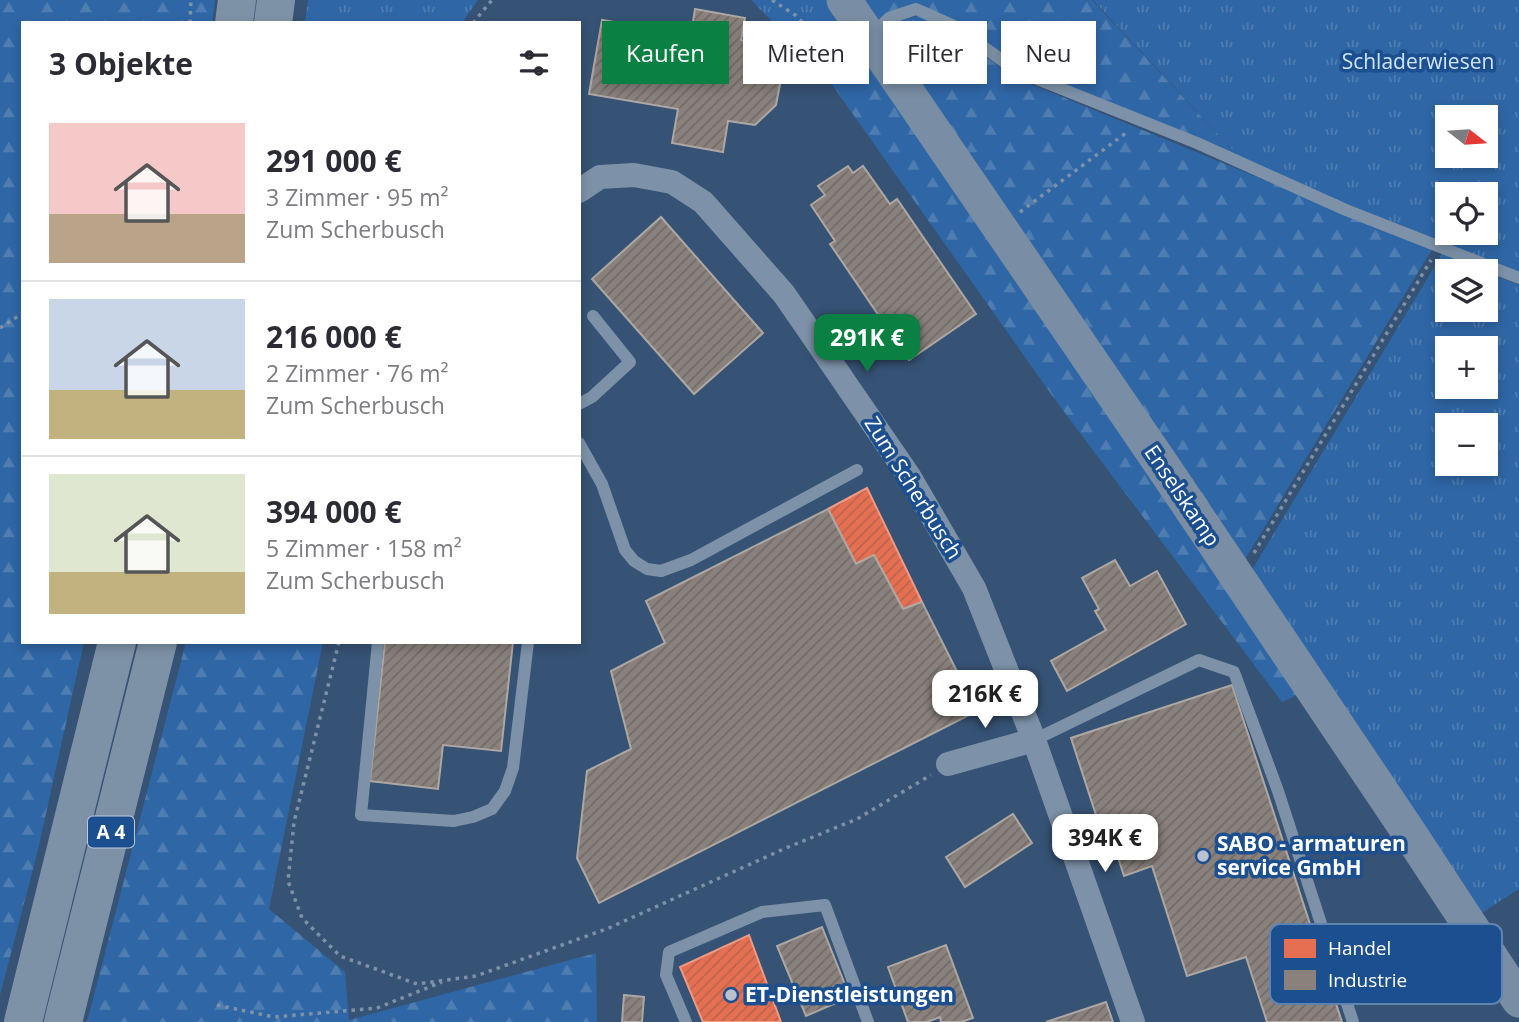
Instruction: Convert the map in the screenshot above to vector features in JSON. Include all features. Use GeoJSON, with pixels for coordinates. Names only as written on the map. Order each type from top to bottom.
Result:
{"type":"FeatureCollection","features":[{"type":"Feature","properties":{"kind":"highway"},"geometry":{"type":"LineString","coordinates":[[234,21],[237,0]]}},
{"type":"Feature","properties":{"kind":"highway"},"geometry":{"type":"LineString","coordinates":[[273,21],[276,0]]}},
{"type":"Feature","properties":{"kind":"highway","name":"A 4"},"geometry":{"type":"LineString","coordinates":[[23,1022],[117,644]]}},
{"type":"Feature","properties":{"kind":"highway","name":"A 4"},"geometry":{"type":"LineString","coordinates":[[63,1022],[158,644]]}},
{"type":"Feature","properties":{"kind":"main road","name":"Enselskamp"},"geometry":{"type":"LineString","coordinates":[[844,0],[859,21]]}},
{"type":"Feature","properties":{"kind":"main road","name":"Enselskamp"},"geometry":{"type":"LineString","coordinates":[[869,36],[1469,924]]}},
{"type":"Feature","properties":{"kind":"main road","name":"Enselskamp"},"geometry":{"type":"LineString","coordinates":[[1502,975],[1518,1000]]}},
{"type":"Feature","properties":{"kind":"street","name":"Zum Scherbusch"},"geometry":{"type":"LineString","coordinates":[[581,190],[600,177],[634,175],[672,182],[703,202],[784,294],[909,476],[974,588],[1034,740],[1133,1022]]}},
{"type":"Feature","properties":{"kind":"street"},"geometry":{"type":"LineString","coordinates":[[948,764],[1034,740]]}},
{"type":"Feature","properties":{"kind":"lane"},"geometry":{"type":"LineString","coordinates":[[869,36],[889,18],[916,9],[954,26],[1017,71],[1142,121],[1346,210],[1519,278]]}},
{"type":"Feature","properties":{"kind":"lane"},"geometry":{"type":"LineString","coordinates":[[581,403],[592,397],[629,362],[593,316]]}},
{"type":"Feature","properties":{"kind":"lane"},"geometry":{"type":"LineString","coordinates":[[581,447],[602,484],[625,550],[634,561],[648,569],[661,571],[691,560],[857,470]]}},
{"type":"Feature","properties":{"kind":"lane"},"geometry":{"type":"LineString","coordinates":[[378,644],[361,815],[454,821],[492,809],[505,791],[513,768],[528,644]]}},
{"type":"Feature","properties":{"kind":"lane"},"geometry":{"type":"LineString","coordinates":[[1034,740],[1199,660],[1234,673],[1278,791],[1321,924]]}},
{"type":"Feature","properties":{"kind":"lane"},"geometry":{"type":"LineString","coordinates":[[686,1022],[666,975],[669,952],[762,912],[825,905],[868,1022]]}},
{"type":"Feature","properties":{"kind":"lane"},"geometry":{"type":"LineString","coordinates":[[1347,1004],[1353,1022]]}},
{"type":"Feature","properties":{"kind":"path"},"geometry":{"type":"LineString","coordinates":[[190,21],[191,0]]}},
{"type":"Feature","properties":{"kind":"path"},"geometry":{"type":"LineString","coordinates":[[475,21],[492,0]]}},
{"type":"Feature","properties":{"kind":"path"},"geometry":{"type":"LineString","coordinates":[[772,0],[800,21]]}},
{"type":"Feature","properties":{"kind":"path"},"geometry":{"type":"LineString","coordinates":[[1000,227],[1142,121]]}},
{"type":"Feature","properties":{"kind":"path"},"geometry":{"type":"LineString","coordinates":[[1238,580],[1439,247]]}},
{"type":"Feature","properties":{"kind":"path"},"geometry":{"type":"LineString","coordinates":[[0,328],[21,314]]}},
{"type":"Feature","properties":{"kind":"path"},"geometry":{"type":"LineString","coordinates":[[338,644],[294,822],[288,881],[302,918],[340,956],[417,984],[476,976],[609,928],[857,819],[948,764]]}},
{"type":"Feature","properties":{"kind":"path"},"geometry":{"type":"LineString","coordinates":[[217,1005],[274,1017],[377,1008],[447,980]]}},
{"type":"Feature","properties":{"kind":"green space"},"geometry":{"type":"Polygon","coordinates":[[[0,0],[215,0],[212,21],[21,21],[21,644],[84,644],[37,854],[0,995],[0,0]]]}},
{"type":"Feature","properties":{"kind":"green space"},"geometry":{"type":"Polygon","coordinates":[[[308,0],[478,0],[463,21],[305,21],[308,0]]]}},
{"type":"Feature","properties":{"kind":"green space"},"geometry":{"type":"Polygon","coordinates":[[[751,0],[827,0],[842,21],[772,21],[751,0]]]}},
{"type":"Feature","properties":{"kind":"green space"},"geometry":{"type":"Polygon","coordinates":[[[854,0],[1092,0],[1242,160],[1061,84],[1096,84],[1096,21],[1001,21],[1001,55],[987,46],[987,21],[946,21],[918,4],[888,12],[871,25],[854,0]]]}},
{"type":"Feature","properties":{"kind":"green space","name":"Schladerwiesen"},"geometry":{"type":"Polygon","coordinates":[[[1093,0],[1519,0],[1519,274],[1498,266],[1498,259],[1482,259],[1447,245],[1498,245],[1498,182],[1435,182],[1435,240],[1242,160],[1093,0]]]}},
{"type":"Feature","properties":{"kind":"green space"},"geometry":{"type":"Polygon","coordinates":[[[918,16],[929,21],[895,21],[918,16]]]}},
{"type":"Feature","properties":{"kind":"green space"},"geometry":{"type":"Polygon","coordinates":[[[987,58],[1001,68],[1001,84],[1030,84],[1432,249],[1243,563],[916,84],[987,84],[987,58]]]}},
{"type":"Feature","properties":{"kind":"green space"},"geometry":{"type":"Polygon","coordinates":[[[869,59],[883,84],[886,84],[1301,693],[1282,702],[1056,401],[831,84],[869,84],[869,59]]]}},
{"type":"Feature","properties":{"kind":"green space"},"geometry":{"type":"Polygon","coordinates":[[[1442,254],[1454,259],[1439,259],[1442,254]]]}},
{"type":"Feature","properties":{"kind":"green space"},"geometry":{"type":"Polygon","coordinates":[[[1435,266],[1435,322],[1498,322],[1498,277],[1519,285],[1519,889],[1477,916],[1247,578],[1435,266]]]}},
{"type":"Feature","properties":{"kind":"green space"},"geometry":{"type":"Polygon","coordinates":[[[185,644],[323,644],[269,909],[345,972],[349,1020],[596,953],[597,1022],[87,1022],[185,644]]]}},
{"type":"Feature","properties":{"kind":"building: Handel"},"geometry":{"type":"Polygon","coordinates":[[[867,488],[922,602],[903,609],[874,555],[856,564],[828,509],[867,488]]]}},
{"type":"Feature","properties":{"kind":"building: Handel","name":"ET-Dienstleistungen"},"geometry":{"type":"Polygon","coordinates":[[[749,935],[781,1022],[703,1022],[680,967],[749,935]]]}},
{"type":"Feature","properties":{"kind":"building: Industrie"},"geometry":{"type":"Polygon","coordinates":[[[695,9],[745,18],[741,40],[743,84],[780,84],[776,105],[755,125],[728,121],[723,152],[672,143],[678,109],[589,94],[602,20],[608,21],[602,21],[602,84],[729,84],[729,21],[693,21],[695,9]]]}},
{"type":"Feature","properties":{"kind":"building: Industrie"},"geometry":{"type":"Polygon","coordinates":[[[848,166],[853,173],[863,166],[890,204],[897,199],[976,314],[909,360],[830,244],[835,241],[811,205],[825,195],[818,186],[848,166]]]}},
{"type":"Feature","properties":{"kind":"building: Industrie"},"geometry":{"type":"Polygon","coordinates":[[[661,217],[763,333],[694,394],[592,279],[661,217]]]}},
{"type":"Feature","properties":{"kind":"building: Industrie"},"geometry":{"type":"Polygon","coordinates":[[[828,509],[856,564],[874,555],[903,609],[922,602],[977,711],[599,903],[577,858],[587,771],[631,749],[611,671],[665,643],[646,601],[828,509]]]}},
{"type":"Feature","properties":{"kind":"building: Industrie"},"geometry":{"type":"Polygon","coordinates":[[[1115,560],[1130,586],[1157,571],[1186,624],[1067,691],[1051,661],[1106,630],[1095,611],[1099,609],[1082,578],[1115,560]]]}},
{"type":"Feature","properties":{"kind":"building: Industrie"},"geometry":{"type":"Polygon","coordinates":[[[385,644],[513,644],[501,751],[443,745],[438,789],[370,781],[385,644]]]}},
{"type":"Feature","properties":{"kind":"building: Industrie","name":"SABO - armaturen service GmbH"},"geometry":{"type":"Polygon","coordinates":[[[1232,685],[1310,924],[1270,924],[1270,1004],[1336,1004],[1342,1022],[1267,1022],[1246,957],[1187,976],[1152,866],[1124,876],[1114,845],[1106,846],[1071,738],[1232,685]]]}},
{"type":"Feature","properties":{"kind":"building: Industrie"},"geometry":{"type":"Polygon","coordinates":[[[1013,814],[1032,843],[965,887],[946,857],[1013,814]]]}},
{"type":"Feature","properties":{"kind":"building: Industrie"},"geometry":{"type":"Polygon","coordinates":[[[822,927],[850,997],[806,1016],[777,946],[822,927]]]}},
{"type":"Feature","properties":{"kind":"building: Industrie"},"geometry":{"type":"Polygon","coordinates":[[[946,945],[973,1018],[961,1022],[941,1022],[940,1017],[927,1022],[908,1022],[888,967],[946,945]]]}},
{"type":"Feature","properties":{"kind":"building: Industrie"},"geometry":{"type":"Polygon","coordinates":[[[624,995],[644,997],[642,1022],[622,1022],[624,995]]]}},
{"type":"Feature","properties":{"kind":"building: Industrie"},"geometry":{"type":"Polygon","coordinates":[[[1106,1002],[1113,1022],[1046,1022],[1106,1002]]]}},
{"type":"Feature","properties":{"kind":"place","name":"SABO - armaturen service GmbH"},"geometry":{"type":"Point","coordinates":[1203,856]}},
{"type":"Feature","properties":{"kind":"place","name":"ET-Dienstleistungen"},"geometry":{"type":"Point","coordinates":[731,995]}}]}
